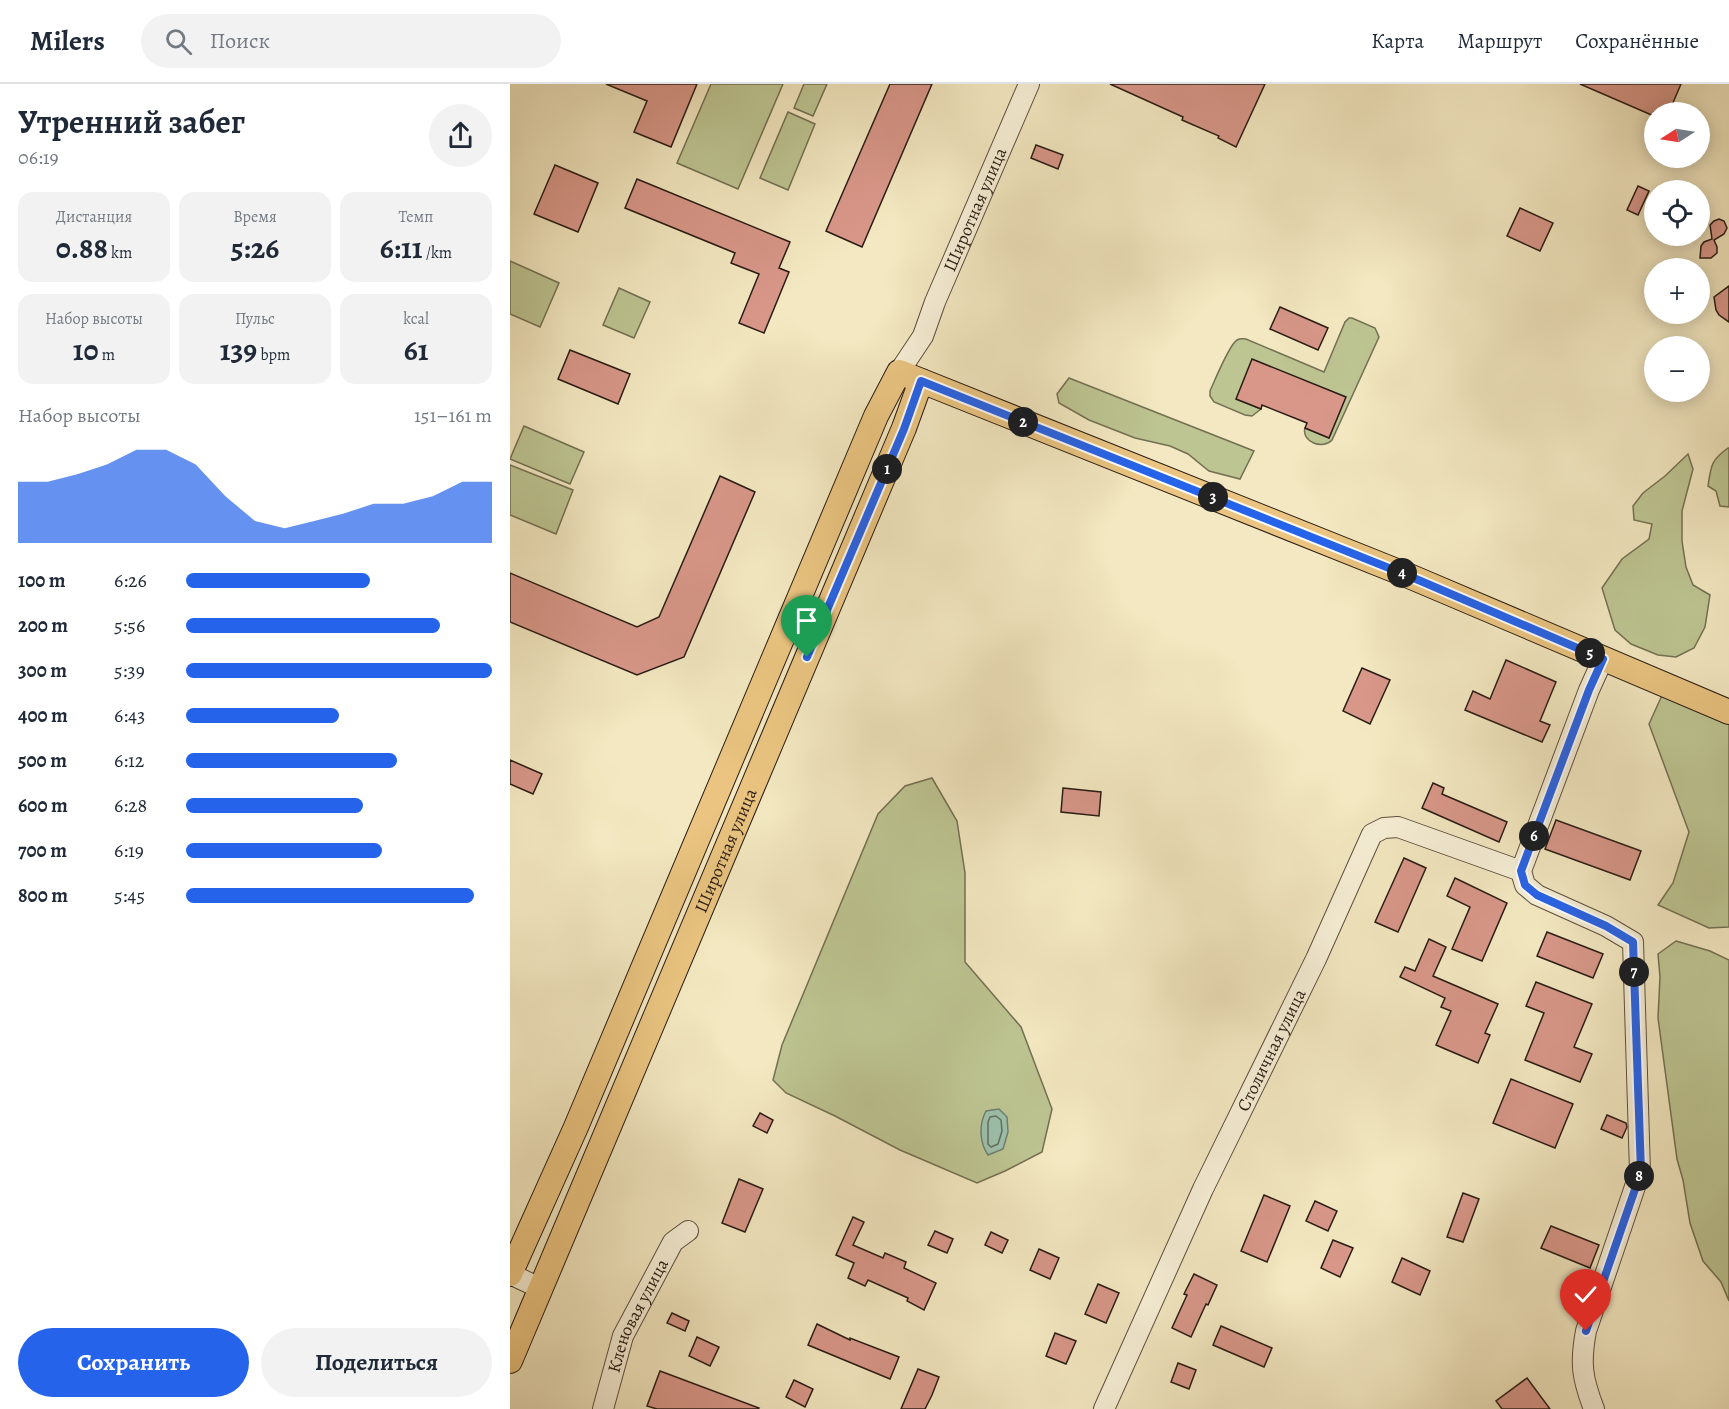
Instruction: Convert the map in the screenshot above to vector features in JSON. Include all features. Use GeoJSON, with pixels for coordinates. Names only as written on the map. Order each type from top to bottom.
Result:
{"type":"FeatureCollection","features":[{"type":"Feature","properties":{"kind":"main road"},"geometry":{"type":"LineString","coordinates":[[910,377],[1409,576],[1729,712]]}},
{"type":"Feature","properties":{"kind":"main road","name":"Широтная улица"},"geometry":{"type":"LineString","coordinates":[[510,1274],[576,1127],[876,416],[910,377]]}},
{"type":"Feature","properties":{"kind":"main road","name":"Широтная улица"},"geometry":{"type":"LineString","coordinates":[[510,1361],[904,429],[910,377]]}},
{"type":"Feature","properties":{"kind":"street","name":"Широтная улица"},"geometry":{"type":"LineString","coordinates":[[910,377],[935,302],[1029,84]]}},
{"type":"Feature","properties":{"kind":"street"},"geometry":{"type":"LineString","coordinates":[[1594,1409],[1587,1393],[1582,1369],[1586,1331],[1641,1172],[1633,942],[1606,926],[1537,895],[1525,885],[1521,871],[1589,690],[1603,659]]}},
{"type":"Feature","properties":{"kind":"street","name":"Столичная улица"},"geometry":{"type":"LineString","coordinates":[[1104,1409],[1203,1189],[1316,959],[1372,834],[1384,828],[1398,827],[1521,871]]}},
{"type":"Feature","properties":{"kind":"street","name":"Кленовая улица"},"geometry":{"type":"LineString","coordinates":[[603,1409],[623,1336],[673,1242],[688,1231]]}},
{"type":"Feature","properties":{"kind":"street"},"geometry":{"type":"LineString","coordinates":[[510,1274],[542,1289]]}},
{"type":"Feature","properties":{"kind":"shaded area"},"geometry":{"type":"Polygon","coordinates":[[[711,84],[783,84],[738,189],[677,163],[711,84]]]}},
{"type":"Feature","properties":{"kind":"shaded area"},"geometry":{"type":"Polygon","coordinates":[[[804,84],[827,84],[813,116],[794,108],[804,84]]]}},
{"type":"Feature","properties":{"kind":"shaded area"},"geometry":{"type":"Polygon","coordinates":[[[788,112],[815,124],[788,190],[760,178],[788,112]]]}},
{"type":"Feature","properties":{"kind":"shaded area"},"geometry":{"type":"Polygon","coordinates":[[[510,261],[559,283],[540,327],[510,314],[510,261]]]}},
{"type":"Feature","properties":{"kind":"shaded area"},"geometry":{"type":"Polygon","coordinates":[[[619,288],[650,302],[634,338],[603,325],[619,288]]]}},
{"type":"Feature","properties":{"kind":"shaded area"},"geometry":{"type":"Polygon","coordinates":[[[1349,318],[1375,328],[1379,337],[1332,440],[1328,443],[1318,444],[1309,441],[1305,428],[1329,438],[1345,398],[1236,399],[1261,409],[1252,416],[1214,402],[1210,396],[1222,363],[1237,340],[1246,339],[1324,372],[1345,322],[1349,318]]]}},
{"type":"Feature","properties":{"kind":"shaded area"},"geometry":{"type":"Polygon","coordinates":[[[1069,378],[1254,451],[1240,479],[1209,471],[1188,454],[1170,446],[1135,438],[1089,420],[1059,403],[1057,394],[1069,378]]]}},
{"type":"Feature","properties":{"kind":"shaded area"},"geometry":{"type":"Polygon","coordinates":[[[524,426],[584,452],[570,484],[510,459],[524,426]]]}},
{"type":"Feature","properties":{"kind":"shaded area"},"geometry":{"type":"Polygon","coordinates":[[[1728,448],[1729,507],[1720,506],[1716,491],[1708,486],[1713,464],[1718,456],[1728,448]]]}},
{"type":"Feature","properties":{"kind":"shaded area"},"geometry":{"type":"Polygon","coordinates":[[[1688,454],[1693,469],[1682,511],[1682,541],[1686,567],[1693,585],[1710,595],[1705,627],[1694,648],[1676,657],[1658,655],[1631,644],[1615,630],[1602,588],[1622,559],[1649,539],[1652,524],[1634,520],[1633,506],[1643,493],[1688,454]]]}},
{"type":"Feature","properties":{"kind":"shaded area"},"geometry":{"type":"Polygon","coordinates":[[[510,465],[573,490],[556,534],[510,515],[510,465]]]}},
{"type":"Feature","properties":{"kind":"shaded area"},"geometry":{"type":"Polygon","coordinates":[[[1664,691],[1729,724],[1729,927],[1709,928],[1658,905],[1673,883],[1689,832],[1649,724],[1664,691]]]}},
{"type":"Feature","properties":{"kind":"shaded area"},"geometry":{"type":"Polygon","coordinates":[[[932,778],[957,821],[965,873],[965,962],[1021,1027],[1052,1109],[1042,1152],[977,1183],[900,1150],[786,1093],[773,1080],[782,1045],[878,814],[905,786],[932,778]]]}},
{"type":"Feature","properties":{"kind":"shaded area"},"geometry":{"type":"Polygon","coordinates":[[[1676,941],[1710,951],[1729,960],[1729,1301],[1721,1282],[1703,1261],[1690,1223],[1677,1159],[1658,1018],[1660,977],[1658,954],[1676,941]]]}},
{"type":"Feature","properties":{"kind":"water"},"geometry":{"type":"Polygon","coordinates":[[[999,1109],[1007,1117],[1008,1132],[1003,1149],[988,1155],[982,1139],[982,1122],[986,1111],[999,1109]]]}},
{"type":"Feature","properties":{"kind":"building"},"geometry":{"type":"Polygon","coordinates":[[[606,84],[697,84],[671,147],[634,132],[647,101],[606,84]]]}},
{"type":"Feature","properties":{"kind":"building"},"geometry":{"type":"Polygon","coordinates":[[[890,84],[932,84],[862,247],[826,231],[890,84]]]}},
{"type":"Feature","properties":{"kind":"building"},"geometry":{"type":"Polygon","coordinates":[[[1110,84],[1265,84],[1236,147],[1218,138],[1219,136],[1182,120],[1183,117],[1110,84]]]}},
{"type":"Feature","properties":{"kind":"building"},"geometry":{"type":"Polygon","coordinates":[[[1580,84],[1681,84],[1673,102],[1644,102],[1644,112],[1580,84]]]}},
{"type":"Feature","properties":{"kind":"building"},"geometry":{"type":"Polygon","coordinates":[[[1036,145],[1063,155],[1058,169],[1031,158],[1036,145]]]}},
{"type":"Feature","properties":{"kind":"building"},"geometry":{"type":"Polygon","coordinates":[[[555,165],[598,183],[578,232],[534,214],[555,165]]]}},
{"type":"Feature","properties":{"kind":"building"},"geometry":{"type":"Polygon","coordinates":[[[637,179],[790,242],[779,268],[789,272],[764,333],[739,323],[759,274],[731,263],[735,253],[625,208],[637,179]]]}},
{"type":"Feature","properties":{"kind":"building"},"geometry":{"type":"Polygon","coordinates":[[[1638,186],[1644,189],[1644,202],[1638,215],[1627,210],[1638,186]]]}},
{"type":"Feature","properties":{"kind":"building"},"geometry":{"type":"Polygon","coordinates":[[[1520,208],[1553,223],[1540,251],[1507,236],[1520,208]]]}},
{"type":"Feature","properties":{"kind":"building"},"geometry":{"type":"Polygon","coordinates":[[[1719,219],[1724,221],[1727,228],[1724,234],[1714,240],[1717,253],[1711,258],[1700,258],[1701,246],[1710,246],[1712,239],[1710,225],[1719,219]]]}},
{"type":"Feature","properties":{"kind":"building"},"geometry":{"type":"Polygon","coordinates":[[[1729,286],[1729,322],[1716,310],[1714,297],[1729,286]]]}},
{"type":"Feature","properties":{"kind":"building"},"geometry":{"type":"Polygon","coordinates":[[[1280,307],[1328,328],[1318,350],[1270,329],[1280,307]]]}},
{"type":"Feature","properties":{"kind":"building"},"geometry":{"type":"Polygon","coordinates":[[[570,350],[630,374],[618,404],[558,379],[570,350]]]}},
{"type":"Feature","properties":{"kind":"building"},"geometry":{"type":"Polygon","coordinates":[[[1252,359],[1346,397],[1329,438],[1305,428],[1307,423],[1262,405],[1261,409],[1236,399],[1252,359]]]}},
{"type":"Feature","properties":{"kind":"building"},"geometry":{"type":"Polygon","coordinates":[[[720,476],[755,492],[684,657],[637,675],[510,622],[510,573],[637,627],[659,617],[720,476]]]}},
{"type":"Feature","properties":{"kind":"building"},"geometry":{"type":"Polygon","coordinates":[[[1506,660],[1556,682],[1540,721],[1550,725],[1542,742],[1465,710],[1473,691],[1490,699],[1506,660]]]}},
{"type":"Feature","properties":{"kind":"building"},"geometry":{"type":"Polygon","coordinates":[[[1362,668],[1390,680],[1370,724],[1343,711],[1362,668]]]}},
{"type":"Feature","properties":{"kind":"building"},"geometry":{"type":"Polygon","coordinates":[[[510,760],[542,774],[533,794],[510,784],[510,760]]]}},
{"type":"Feature","properties":{"kind":"building"},"geometry":{"type":"Polygon","coordinates":[[[1433,783],[1444,788],[1442,794],[1507,822],[1499,842],[1422,808],[1433,783]]]}},
{"type":"Feature","properties":{"kind":"building"},"geometry":{"type":"Polygon","coordinates":[[[1063,788],[1101,792],[1099,816],[1061,812],[1063,788]]]}},
{"type":"Feature","properties":{"kind":"building"},"geometry":{"type":"Polygon","coordinates":[[[1556,820],[1641,851],[1630,880],[1545,849],[1556,820]]]}},
{"type":"Feature","properties":{"kind":"building"},"geometry":{"type":"Polygon","coordinates":[[[1404,858],[1426,868],[1398,932],[1375,922],[1404,858]]]}},
{"type":"Feature","properties":{"kind":"building"},"geometry":{"type":"Polygon","coordinates":[[[1455,878],[1507,903],[1482,961],[1452,949],[1470,907],[1447,896],[1455,878]]]}},
{"type":"Feature","properties":{"kind":"building"},"geometry":{"type":"Polygon","coordinates":[[[1547,932],[1603,954],[1593,978],[1537,956],[1547,932]]]}},
{"type":"Feature","properties":{"kind":"building"},"geometry":{"type":"Polygon","coordinates":[[[1429,939],[1446,947],[1433,976],[1498,1004],[1485,1033],[1490,1035],[1478,1063],[1436,1045],[1451,1011],[1441,1007],[1445,998],[1400,977],[1405,967],[1415,971],[1429,939]]]}},
{"type":"Feature","properties":{"kind":"building"},"geometry":{"type":"Polygon","coordinates":[[[1536,982],[1592,1004],[1574,1047],[1592,1054],[1580,1082],[1525,1060],[1544,1013],[1526,1006],[1536,982]]]}},
{"type":"Feature","properties":{"kind":"building"},"geometry":{"type":"Polygon","coordinates":[[[1511,1079],[1573,1104],[1555,1148],[1493,1123],[1511,1079]]]}},
{"type":"Feature","properties":{"kind":"building"},"geometry":{"type":"Polygon","coordinates":[[[760,1113],[773,1120],[767,1133],[753,1126],[760,1113]]]}},
{"type":"Feature","properties":{"kind":"building"},"geometry":{"type":"Polygon","coordinates":[[[1607,1115],[1626,1123],[1627,1127],[1622,1138],[1601,1129],[1607,1115]]]}},
{"type":"Feature","properties":{"kind":"building"},"geometry":{"type":"Polygon","coordinates":[[[739,1179],[763,1189],[745,1232],[722,1223],[739,1179]]]}},
{"type":"Feature","properties":{"kind":"building"},"geometry":{"type":"Polygon","coordinates":[[[1463,1193],[1479,1199],[1463,1242],[1447,1237],[1463,1193]]]}},
{"type":"Feature","properties":{"kind":"building"},"geometry":{"type":"Polygon","coordinates":[[[1264,1195],[1290,1206],[1267,1262],[1241,1251],[1264,1195]]]}},
{"type":"Feature","properties":{"kind":"building"},"geometry":{"type":"Polygon","coordinates":[[[1315,1201],[1337,1211],[1328,1231],[1306,1221],[1315,1201]]]}},
{"type":"Feature","properties":{"kind":"building"},"geometry":{"type":"Polygon","coordinates":[[[853,1217],[864,1222],[853,1245],[883,1258],[885,1253],[906,1262],[904,1268],[936,1283],[924,1310],[907,1301],[908,1298],[868,1280],[865,1286],[848,1278],[854,1263],[836,1255],[853,1217]]]}},
{"type":"Feature","properties":{"kind":"building"},"geometry":{"type":"Polygon","coordinates":[[[1551,1226],[1599,1245],[1590,1268],[1541,1248],[1551,1226]]]}},
{"type":"Feature","properties":{"kind":"building"},"geometry":{"type":"Polygon","coordinates":[[[935,1231],[953,1239],[947,1253],[928,1245],[935,1231]]]}},
{"type":"Feature","properties":{"kind":"building"},"geometry":{"type":"Polygon","coordinates":[[[991,1232],[1008,1240],[1002,1253],[985,1245],[991,1232]]]}},
{"type":"Feature","properties":{"kind":"building"},"geometry":{"type":"Polygon","coordinates":[[[1333,1240],[1353,1248],[1340,1277],[1321,1268],[1333,1240]]]}},
{"type":"Feature","properties":{"kind":"building"},"geometry":{"type":"Polygon","coordinates":[[[1039,1249],[1059,1258],[1050,1279],[1030,1270],[1039,1249]]]}},
{"type":"Feature","properties":{"kind":"building"},"geometry":{"type":"Polygon","coordinates":[[[1402,1258],[1430,1271],[1420,1295],[1392,1282],[1402,1258]]]}},
{"type":"Feature","properties":{"kind":"building"},"geometry":{"type":"Polygon","coordinates":[[[1194,1274],[1217,1285],[1191,1337],[1172,1328],[1194,1274]]]}},
{"type":"Feature","properties":{"kind":"building"},"geometry":{"type":"Polygon","coordinates":[[[1098,1284],[1119,1293],[1106,1323],[1085,1314],[1098,1284]]]}},
{"type":"Feature","properties":{"kind":"building"},"geometry":{"type":"Polygon","coordinates":[[[672,1313],[689,1321],[685,1331],[667,1323],[672,1313]]]}},
{"type":"Feature","properties":{"kind":"building"},"geometry":{"type":"Polygon","coordinates":[[[817,1324],[850,1340],[850,1338],[899,1357],[890,1379],[808,1345],[817,1324]]]}},
{"type":"Feature","properties":{"kind":"building"},"geometry":{"type":"Polygon","coordinates":[[[1221,1326],[1272,1348],[1264,1367],[1213,1345],[1221,1326]]]}},
{"type":"Feature","properties":{"kind":"building"},"geometry":{"type":"Polygon","coordinates":[[[1055,1333],[1076,1341],[1066,1364],[1046,1356],[1055,1333]]]}},
{"type":"Feature","properties":{"kind":"building"},"geometry":{"type":"Polygon","coordinates":[[[697,1337],[719,1347],[710,1366],[689,1356],[697,1337]]]}},
{"type":"Feature","properties":{"kind":"building"},"geometry":{"type":"Polygon","coordinates":[[[1178,1363],[1196,1370],[1189,1389],[1171,1382],[1178,1363]]]}},
{"type":"Feature","properties":{"kind":"building"},"geometry":{"type":"Polygon","coordinates":[[[918,1369],[939,1377],[932,1395],[925,1409],[901,1409],[918,1369]]]}},
{"type":"Feature","properties":{"kind":"building"},"geometry":{"type":"Polygon","coordinates":[[[660,1371],[759,1408],[657,1409],[647,1406],[660,1371]]]}},
{"type":"Feature","properties":{"kind":"building"},"geometry":{"type":"Polygon","coordinates":[[[1527,1378],[1550,1409],[1502,1409],[1496,1401],[1527,1378]]]}},
{"type":"Feature","properties":{"kind":"building"},"geometry":{"type":"Polygon","coordinates":[[[794,1380],[813,1389],[805,1407],[786,1397],[794,1380]]]}},
{"type":"Feature","properties":{"kind":"route"},"geometry":{"type":"LineString","coordinates":[[807,657],[904,429],[921,381],[1409,576],[1603,659],[1589,690],[1521,871],[1525,885],[1537,895],[1606,926],[1633,942],[1641,1172],[1586,1331]]}}]}
